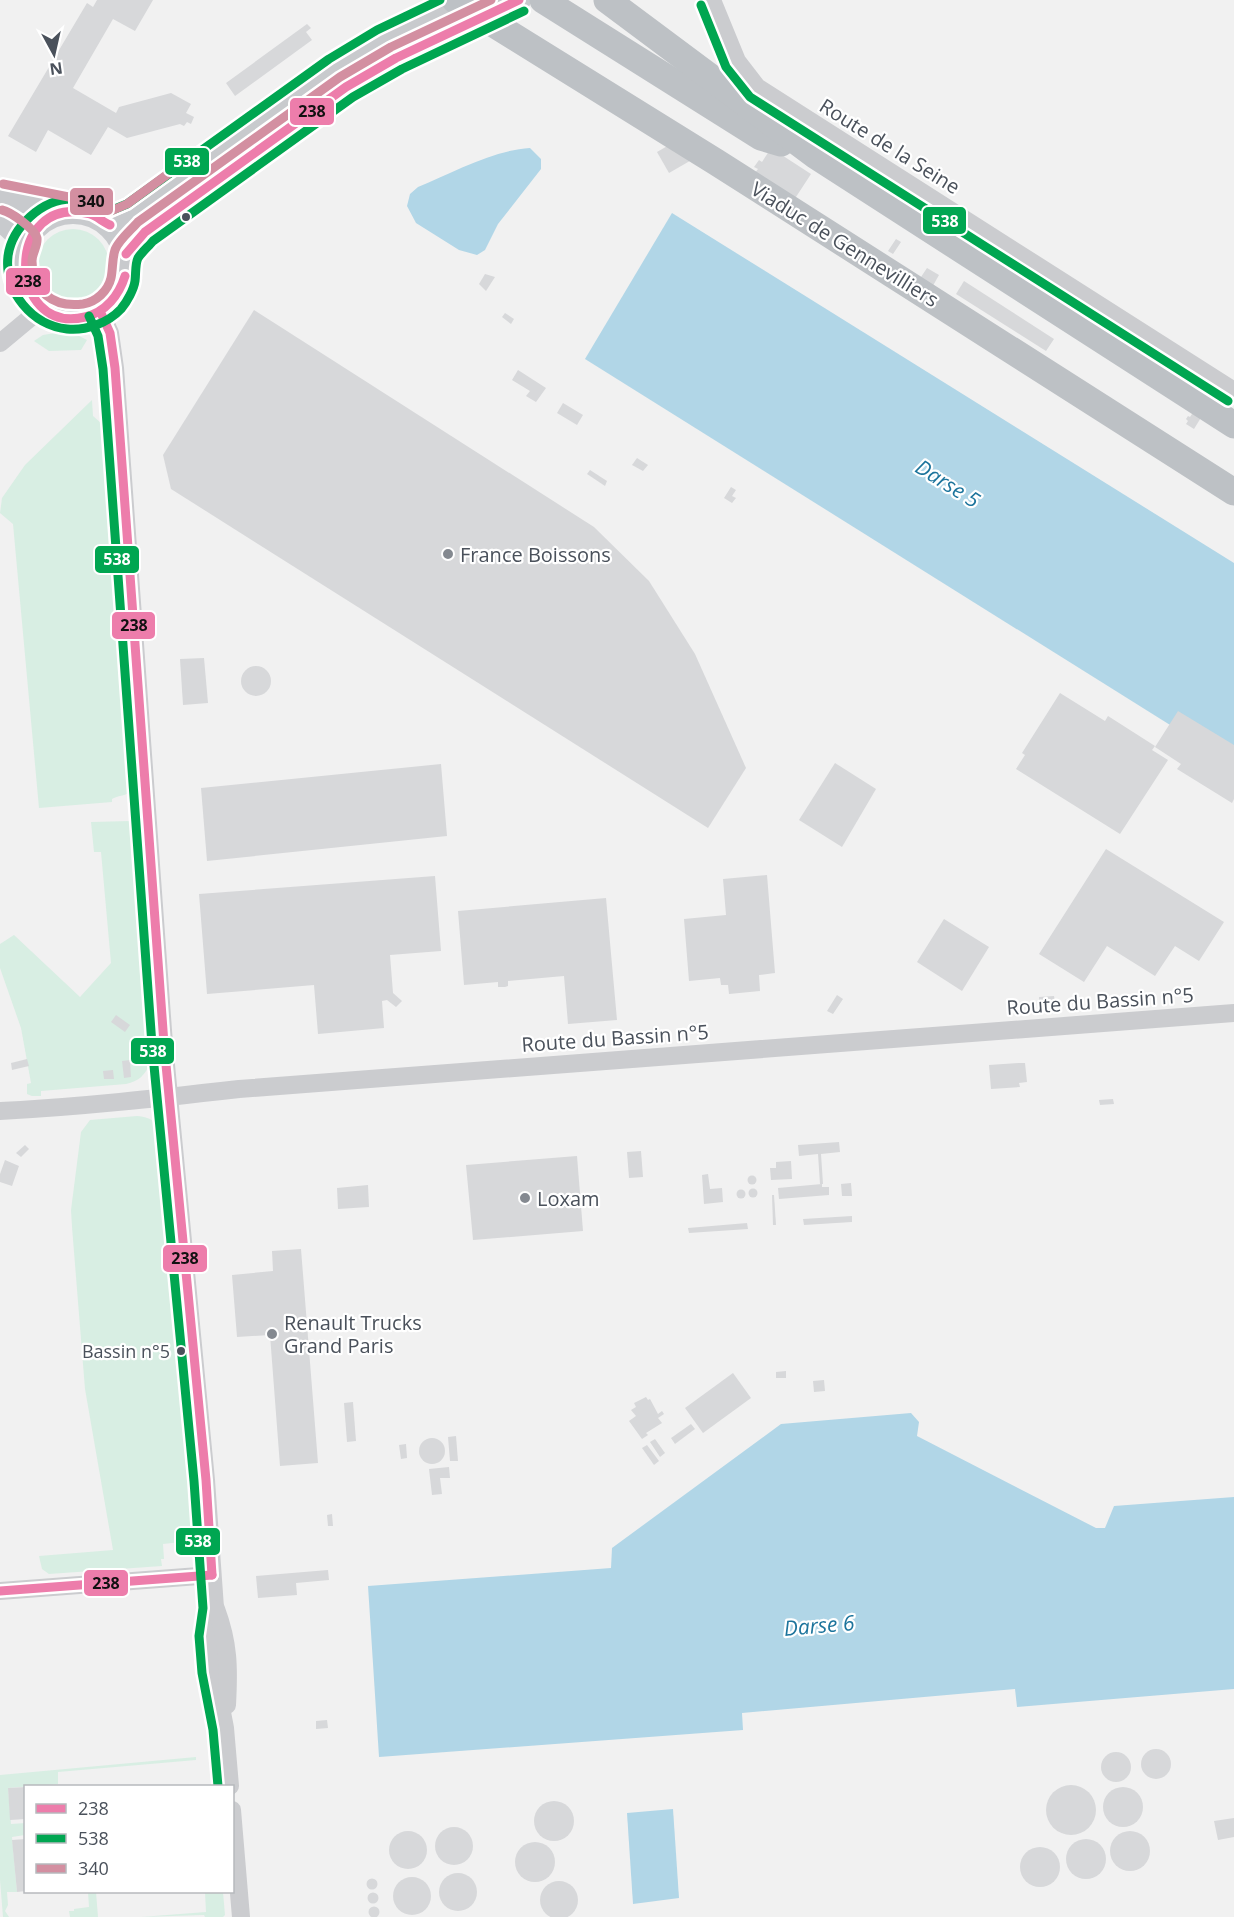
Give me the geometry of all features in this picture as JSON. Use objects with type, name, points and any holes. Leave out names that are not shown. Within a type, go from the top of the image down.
[{"type":"highway","name":"Viaduc de Gennevilliers","points":[[454,0],[716,162],[1234,492]]},
{"type":"highway","points":[[543,0],[761,136],[816,156]]},
{"type":"highway","points":[[607,0],[816,156],[1234,425]]},
{"type":"main road","points":[[110,225],[133,214],[335,69],[382,41],[468,0]]},
{"type":"main road","points":[[126,254],[145,232],[346,87],[396,58],[519,0]]},
{"type":"main road","points":[[0,196],[69,212],[91,214],[110,225],[120,238],[126,254],[127,270],[122,287],[113,300],[100,311],[86,317],[71,318],[56,315],[42,308],[29,295],[21,278],[20,259],[25,241],[36,226],[51,216],[69,212]]},
{"type":"main road","points":[[0,222],[5,223],[25,241]]},
{"type":"street","name":"Route de la Seine","points":[[712,0],[737,61],[757,87],[1234,392]]},
{"type":"street","points":[[0,343],[42,308]]},
{"type":"street","points":[[100,311],[110,333],[115,368],[164,1044],[206,1480],[215,1608],[211,1635],[214,1671],[225,1728],[230,1785]]},
{"type":"street","name":"Route du Bassin n°5","points":[[0,1111],[73,1107],[239,1089],[1234,1013]]},
{"type":"street","points":[[0,1592],[212,1575]]},
{"type":"street","points":[[234,1834],[241,1917]]},
{"type":"green space","points":[[73,229],[93,235],[103,245],[109,265],[103,285],[93,295],[73,301],[53,295],[43,285],[37,265],[43,245],[53,235]]},
{"type":"green space","points":[[55,333],[79,336],[87,340],[81,350],[49,351],[34,341],[43,335]]},
{"type":"green space","points":[[92,400],[93,416],[102,424],[132,791],[112,799],[112,802],[39,808],[13,524],[0,513],[2,498],[25,465]]},
{"type":"green space","points":[[130,821],[136,828],[150,1064],[141,1077],[126,1084],[41,1091],[41,1096],[32,1096],[27,1094],[27,1084],[31,1083],[21,1028],[0,968],[0,944],[14,935],[80,997],[111,963],[101,852],[94,852],[91,822]]},
{"type":"green space","points":[[137,1116],[152,1120],[161,1134],[193,1533],[189,1534],[190,1541],[163,1544],[162,1566],[49,1574],[42,1569],[39,1556],[113,1550],[85,1389],[71,1210],[81,1132],[90,1120]]},
{"type":"green space","points":[[196,1757],[196,1760],[58,1772],[58,1784],[8,1788],[11,1824],[24,1823],[24,1835],[12,1837],[17,1892],[7,1892],[8,1905],[5,1911],[9,1917],[3,1917],[0,1880],[0,1775]]},
{"type":"green space","points":[[88,1893],[96,1893],[98,1917],[70,1917],[69,1911],[89,1907]]},
{"type":"green space","points":[[205,1893],[223,1893],[225,1915],[223,1917],[205,1917],[204,1915],[141,1917],[206,1912]]},
{"type":"water","points":[[530,148],[541,159],[541,169],[498,224],[485,250],[477,255],[459,250],[416,223],[407,206],[410,194],[418,187],[487,158]]},
{"type":"water","name":"Darse 5","points":[[672,213],[1234,563],[1234,765],[585,359]]},
{"type":"water","name":"Darse 6","points":[[911,1413],[919,1422],[917,1436],[1096,1528],[1105,1528],[1114,1506],[1234,1497],[1234,1689],[1017,1707],[1015,1689],[742,1713],[743,1730],[379,1757],[368,1586],[611,1568],[612,1548],[781,1424]]},
{"type":"water","points":[[673,1809],[679,1898],[633,1904],[627,1813]]},
{"type":"building","points":[[97,0],[153,0],[135,31],[113,19],[73,88],[116,113],[119,107],[171,93],[191,104],[186,113],[194,117],[191,124],[187,122],[184,126],[180,124],[127,138],[108,127],[91,155],[48,130],[36,152],[8,136],[87,3],[93,7]]},
{"type":"building","points":[[307,24],[311,28],[306,32],[312,40],[235,96],[226,83]]},
{"type":"building","points":[[683,137],[695,158],[669,173],[657,152]]},
{"type":"building","points":[[771,148],[811,174],[794,200],[754,174],[758,169],[754,167],[759,160],[762,162]]},
{"type":"building","points":[[896,239],[901,242],[893,254],[888,251]]},
{"type":"building","points":[[927,268],[939,275],[930,291],[917,283]]},
{"type":"building","points":[[485,274],[495,277],[486,291],[479,284]]},
{"type":"building","points":[[964,281],[1054,339],[1046,351],[956,294]]},
{"type":"building","name":"France Boissons","points":[[254,310],[594,527],[649,581],[695,654],[746,768],[708,828],[171,489],[163,455]]},
{"type":"building","points":[[505,313],[514,319],[511,324],[502,317]]},
{"type":"building","points":[[518,370],[546,388],[536,402],[526,396],[530,391],[512,380]]},
{"type":"building","points":[[563,403],[583,415],[577,425],[557,413]]},
{"type":"building","points":[[1194,411],[1202,416],[1194,429],[1186,424],[1188,421],[1186,419]]},
{"type":"building","points":[[637,458],[648,465],[643,471],[632,465]]},
{"type":"building","points":[[590,470],[607,481],[605,486],[587,474]]},
{"type":"building","points":[[731,487],[736,490],[732,496],[736,498],[732,503],[724,498]]},
{"type":"building","points":[[204,658],[208,703],[183,705],[180,659]]},
{"type":"building","points":[[256,666],[262,667],[270,675],[270,687],[262,695],[256,696],[250,695],[242,687],[241,681],[242,675],[250,667]]},
{"type":"building","points":[[1060,693],[1105,721],[1108,716],[1155,746],[1152,750],[1168,760],[1120,834],[1016,769],[1025,755],[1022,753]]},
{"type":"building","points":[[1178,711],[1234,745],[1234,799],[1232,803],[1177,769],[1181,764],[1155,747]]},
{"type":"building","points":[[835,763],[876,789],[842,847],[799,820]]},
{"type":"building","points":[[441,764],[447,836],[207,861],[201,788]]},
{"type":"building","points":[[1106,849],[1224,922],[1199,961],[1175,946],[1155,976],[1107,946],[1084,982],[1039,954]]},
{"type":"building","points":[[767,875],[775,973],[759,975],[760,991],[729,994],[728,985],[721,985],[720,978],[689,981],[684,919],[726,915],[723,879]]},
{"type":"building","points":[[435,876],[441,951],[390,955],[393,993],[402,1001],[396,1007],[387,1000],[382,1001],[384,1028],[318,1034],[314,985],[207,994],[199,894]]},
{"type":"building","points":[[606,898],[617,1020],[568,1024],[564,976],[508,981],[508,986],[505,987],[498,987],[498,982],[464,985],[458,911]]},
{"type":"building","points":[[944,919],[989,947],[962,991],[917,962]]},
{"type":"building","points":[[837,995],[843,999],[833,1014],[827,1011]]},
{"type":"building","points":[[1054,996],[1055,1002],[1039,1003],[1039,997]]},
{"type":"building","points":[[116,1015],[130,1025],[125,1032],[111,1022]]},
{"type":"building","points":[[27,1059],[29,1066],[12,1070],[11,1063]]},
{"type":"building","points":[[130,1060],[131,1077],[124,1078],[122,1061]]},
{"type":"building","points":[[1025,1063],[1027,1082],[1019,1083],[1020,1087],[991,1089],[989,1065]]},
{"type":"building","points":[[113,1070],[114,1079],[104,1079],[103,1071]]},
{"type":"building","points":[[1113,1099],[1114,1104],[1100,1105],[1099,1100]]},
{"type":"building","points":[[839,1142],[840,1152],[821,1154],[823,1184],[820,1184],[818,1154],[799,1156],[798,1145]]},
{"type":"building","points":[[25,1145],[29,1149],[21,1157],[16,1153]]},
{"type":"building","points":[[641,1151],[643,1177],[629,1178],[627,1152]]},
{"type":"building","name":"Loxam","points":[[577,1156],[583,1231],[473,1240],[466,1165]]},
{"type":"building","points":[[5,1160],[19,1166],[12,1186],[0,1182]]},
{"type":"building","points":[[791,1161],[792,1179],[771,1180],[770,1168],[776,1168],[776,1162]]},
{"type":"building","points":[[708,1174],[710,1189],[722,1188],[723,1202],[704,1204],[702,1175]]},
{"type":"building","points":[[752,1176],[756,1180],[752,1184],[748,1180]]},
{"type":"building","points":[[851,1183],[852,1196],[842,1196],[841,1184]]},
{"type":"building","points":[[822,1184],[822,1187],[829,1187],[829,1195],[779,1199],[778,1188]]},
{"type":"building","points":[[368,1185],[369,1207],[338,1209],[337,1188]]},
{"type":"building","points":[[753,1189],[757,1193],[753,1197],[749,1193]]},
{"type":"building","points":[[741,1190],[745,1194],[741,1198],[737,1194]]},
{"type":"building","points":[[772,1195],[774,1195],[776,1225],[773,1225]]},
{"type":"building","points":[[852,1216],[852,1222],[804,1225],[803,1219]]},
{"type":"building","points":[[747,1223],[748,1229],[689,1233],[688,1228]]},
{"type":"building","name":"Renault Trucks Grand Paris","points":[[301,1249],[318,1463],[280,1466],[270,1335],[237,1337],[232,1275],[273,1271],[272,1251]]},
{"type":"building","points":[[786,1371],[786,1378],[776,1378],[776,1372]]},
{"type":"building","points":[[733,1373],[751,1398],[703,1433],[685,1408]]},
{"type":"building","points":[[824,1380],[825,1391],[814,1392],[813,1381]]},
{"type":"building","points":[[646,1397],[650,1399],[658,1414],[662,1411],[664,1414],[658,1418],[662,1423],[646,1433],[648,1435],[642,1439],[629,1421],[636,1416],[631,1410],[636,1407],[634,1403]]},
{"type":"building","points":[[353,1402],[356,1441],[347,1442],[344,1403]]},
{"type":"building","points":[[691,1424],[695,1429],[675,1444],[671,1438]]},
{"type":"building","points":[[456,1436],[458,1461],[450,1461],[448,1437]]},
{"type":"building","points":[[432,1438],[441,1442],[445,1451],[441,1460],[432,1464],[423,1460],[419,1451],[423,1442]]},
{"type":"building","points":[[655,1439],[665,1453],[660,1457],[650,1442]]},
{"type":"building","points":[[406,1444],[407,1458],[401,1459],[399,1445]]},
{"type":"building","points":[[647,1445],[659,1461],[654,1465],[642,1448]]},
{"type":"building","points":[[449,1467],[450,1478],[440,1478],[442,1494],[432,1495],[429,1469]]},
{"type":"building","points":[[332,1514],[333,1526],[328,1526],[327,1515]]},
{"type":"building","points":[[328,1570],[329,1580],[296,1583],[297,1595],[258,1598],[256,1576]]},
{"type":"building","points":[[327,1720],[328,1728],[316,1729],[316,1721]]},
{"type":"building","points":[[1156,1749],[1167,1753],[1171,1764],[1167,1775],[1156,1779],[1145,1775],[1141,1764],[1145,1753]]},
{"type":"building","points":[[1116,1752],[1122,1753],[1130,1761],[1130,1773],[1122,1781],[1116,1782],[1110,1781],[1102,1773],[1101,1767],[1102,1761],[1110,1753]]},
{"type":"building","points":[[1071,1785],[1089,1792],[1096,1810],[1089,1828],[1071,1835],[1053,1828],[1046,1810],[1053,1792]]},
{"type":"building","points":[[24,1787],[24,1819],[10,1820],[8,1788]]},
{"type":"building","points":[[1123,1787],[1137,1793],[1143,1807],[1137,1821],[1123,1827],[1109,1821],[1103,1807],[1109,1793]]},
{"type":"building","points":[[554,1801],[568,1807],[574,1821],[568,1835],[554,1841],[540,1835],[534,1821],[540,1807]]},
{"type":"building","points":[[1234,1818],[1234,1837],[1218,1840],[1214,1821]]},
{"type":"building","points":[[454,1827],[468,1832],[473,1846],[468,1860],[454,1865],[440,1860],[435,1846],[440,1832]]},
{"type":"building","points":[[408,1831],[422,1836],[427,1850],[422,1864],[408,1869],[394,1864],[389,1850],[394,1836]]},
{"type":"building","points":[[1130,1831],[1144,1837],[1150,1851],[1144,1865],[1130,1871],[1116,1865],[1110,1851],[1116,1837]]},
{"type":"building","points":[[24,1839],[24,1891],[17,1892],[12,1840]]},
{"type":"building","points":[[1086,1839],[1100,1845],[1106,1859],[1100,1873],[1086,1879],[1072,1873],[1066,1859],[1072,1845]]},
{"type":"building","points":[[535,1842],[549,1848],[555,1862],[549,1876],[535,1882],[521,1876],[515,1862],[521,1848]]},
{"type":"building","points":[[1040,1847],[1054,1853],[1060,1867],[1054,1881],[1040,1887],[1026,1881],[1020,1867],[1026,1853]]},
{"type":"building","points":[[458,1873],[472,1878],[477,1892],[472,1906],[458,1911],[444,1906],[439,1892],[444,1878]]},
{"type":"building","points":[[412,1877],[426,1882],[431,1896],[426,1910],[412,1915],[398,1910],[393,1896],[398,1882]]},
{"type":"building","points":[[372,1879],[376,1880],[376,1888],[372,1889],[368,1888],[367,1884],[368,1880]]},
{"type":"building","points":[[552,1882],[566,1882],[573,1886],[577,1893],[577,1907],[573,1914],[566,1918],[552,1918],[545,1914],[541,1907],[541,1893],[545,1886]]},
{"type":"building","points":[[373,1892],[379,1898],[373,1904],[367,1898]]},
{"type":"building","points":[[374,1907],[378,1908],[378,1916],[374,1917],[370,1916],[369,1912],[370,1908]]},
{"type":"transit line","name":"538","points":[[440,0],[377,30],[329,59],[127,204],[110,211],[92,203],[72,199],[61,200],[40,209],[22,225],[15,235],[8,256],[11,282],[23,304],[42,321],[67,329],[89,327],[110,318],[121,309],[132,292],[138,258],[153,241],[353,97],[402,69],[524,11]]},
{"type":"transit line","name":"340","points":[[2,210],[22,221],[37,238],[32,261],[33,272],[40,289],[46,295],[62,303],[72,305],[92,301],[104,291],[109,283],[114,253],[122,239],[138,222],[340,77],[391,47],[491,0]]},
{"type":"transit line","name":"238","points":[[126,254],[145,232],[346,87],[396,58],[519,0]]},
{"type":"transit line","name":"538","points":[[701,5],[726,67],[750,97],[1228,401]]},
{"type":"transit line","name":"340","points":[[3,184],[94,202],[111,211],[127,204],[168,174]]},
{"type":"transit line","name":"238","points":[[110,225],[90,214],[62,213],[42,223],[30,242],[26,264],[29,287],[40,306],[59,317],[85,317],[93,315],[111,302],[125,276]]},
{"type":"transit line","name":"238","points":[[100,311],[110,333],[115,368],[164,1044],[206,1480],[212,1575]]},
{"type":"transit line","name":"538","points":[[89,316],[98,336],[103,369],[152,1045],[194,1481],[203,1608],[199,1636],[202,1673],[213,1730],[218,1785]]},
{"type":"transit line","name":"238","points":[[0,1591],[212,1575]]},
{"type":"place","name":"France Boissons","points":[[448,554]]},
{"type":"place","name":"Loxam","points":[[525,1198]]},
{"type":"place","name":"Renault Trucks Grand Paris","points":[[272,1334]]},
{"type":"place","name":"Bassin n°5","points":[[181,1351]]}]
